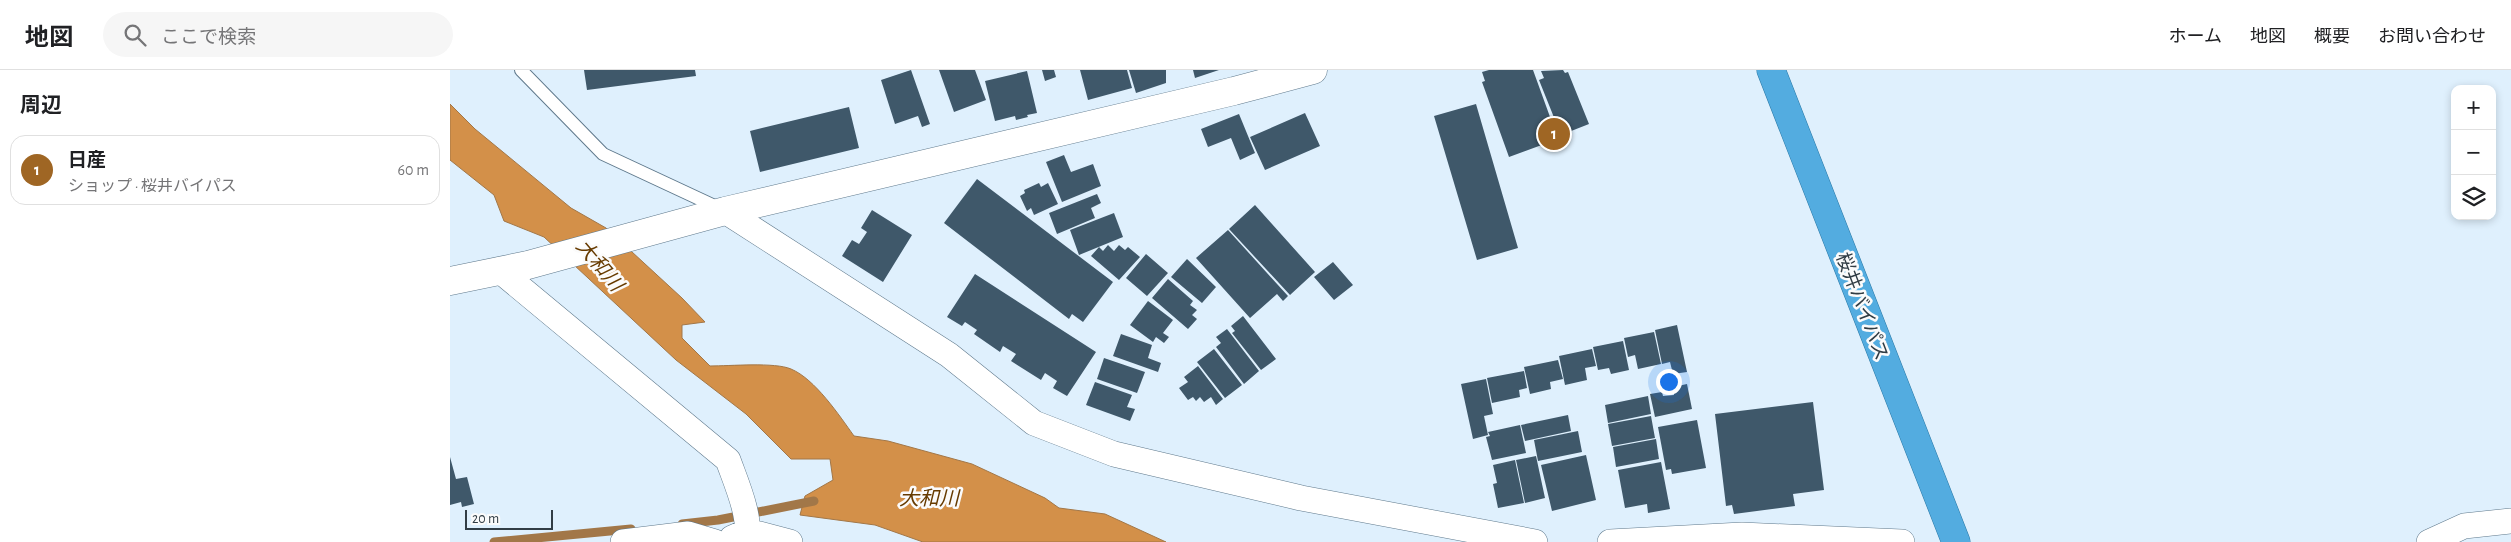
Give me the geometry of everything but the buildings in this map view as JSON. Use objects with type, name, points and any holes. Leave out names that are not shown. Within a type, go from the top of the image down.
[{"type":"highway","name":"桜井バイパス","points":[[1771,70],[1956,542]]},
{"type":"street","points":[[450,281],[528,265],[725,211],[1234,91],[1313,70]]},
{"type":"street","points":[[725,211],[949,356],[1034,423],[1114,454],[1301,498],[1535,542]]},
{"type":"street","points":[[499,270],[728,460],[739,490],[748,537]]},
{"type":"street","points":[[2429,542],[2464,526],[2511,521]]},
{"type":"street","points":[[624,542],[688,534],[715,542]]},
{"type":"street","points":[[1610,542],[1742,536],[1902,542]]},
{"type":"street","points":[[722,542],[748,537],[790,542]]},
{"type":"lane","points":[[521,70],[603,154],[725,211]]},
{"type":"water","name":"大和川","points":[[450,104],[475,129],[571,208],[606,228],[682,298],[705,322],[682,325],[682,338],[710,366],[764,365],[791,369],[818,389],[854,436],[888,441],[972,464],[1045,498],[1059,508],[1105,514],[1166,542],[923,542],[875,525],[800,515],[805,496],[833,480],[830,459],[791,459],[746,414],[676,360],[544,237],[504,221],[494,195],[450,160]]},
{"type":"waterway","points":[[682,524],[718,520],[814,501]]},
{"type":"waterway","points":[[494,542],[631,529]]},
{"type":"place","name":"日産","points":[[1554,134]]}]
